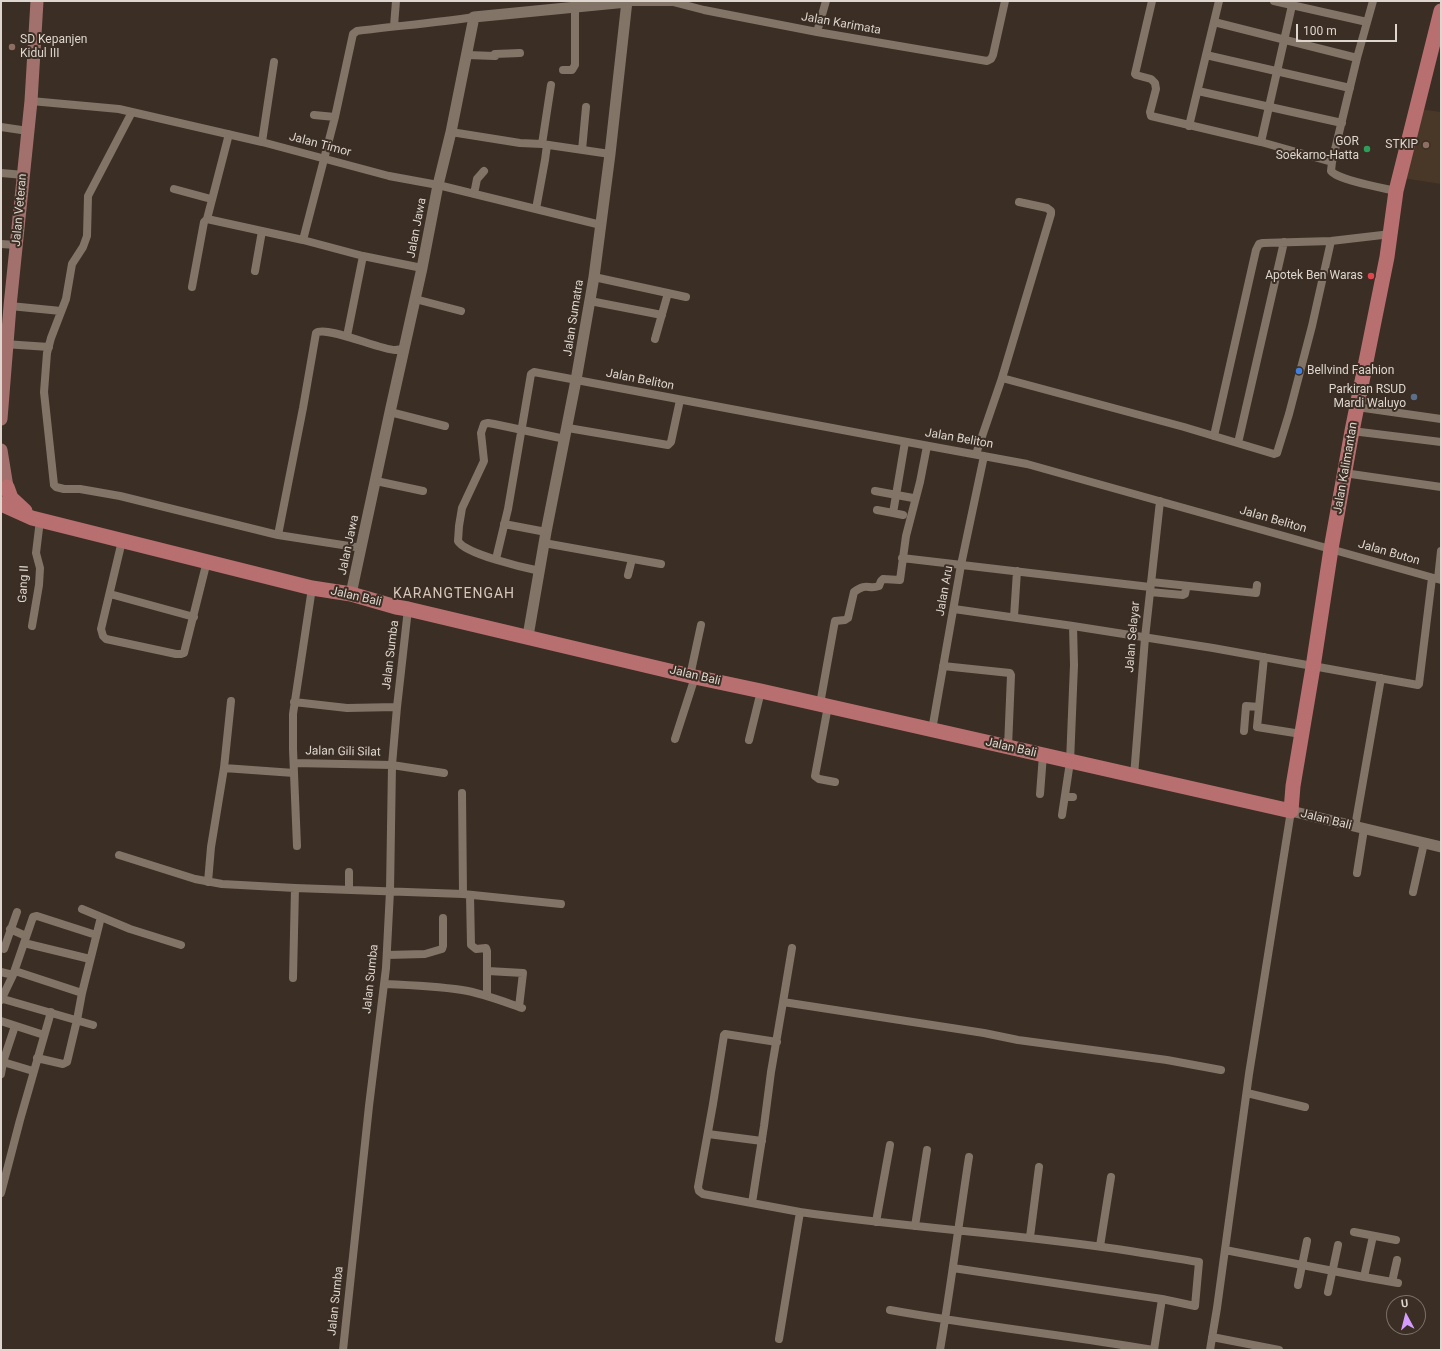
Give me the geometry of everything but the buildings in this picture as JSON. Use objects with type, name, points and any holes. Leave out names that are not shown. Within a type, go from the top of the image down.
[{"type":"highway","name":"Jalan Kalimantan","points":[[1291,811],[1292,786],[1313,666],[1331,549],[1352,431],[1391,234],[1396,191],[1441,11]]},
{"type":"highway","points":[[3,488],[14,502],[36,519]]},
{"type":"highway","name":"Jalan Bali","points":[[1,504],[36,519],[312,588],[352,594],[401,608],[528,636],[692,676],[1291,811]]},
{"type":"main road","name":"Jalan Veteran","points":[[1,419],[4,344],[10,306],[24,175],[31,101],[37,1]]},
{"type":"main road","points":[[474,17],[627,1]]},
{"type":"main road","name":"Jalan Sumatra","points":[[528,636],[545,537],[568,428],[594,277],[610,154],[627,1]]},
{"type":"main road","name":"Jalan Jawa","points":[[352,594],[422,268],[438,185],[451,132],[474,17]]},
{"type":"main road","points":[[1,450],[3,488]]},
{"type":"main road","name":"Jalan Bali","points":[[1291,811],[1441,847]]},
{"type":"street","points":[[394,26],[396,1]]},
{"type":"street","name":"Jalan Karimata","points":[[627,1],[673,2],[704,10],[818,32],[987,61],[991,59],[993,55],[1005,1]]},
{"type":"street","points":[[818,32],[826,1]]},
{"type":"street","points":[[1152,1],[1135,74],[1151,79],[1155,83],[1156,89],[1150,112],[1151,116],[1261,142],[1332,162]]},
{"type":"street","points":[[1189,126],[1219,1]]},
{"type":"street","points":[[1274,1],[1293,3],[1367,22]]},
{"type":"street","points":[[1373,1],[1357,58],[1331,171],[1337,176],[1396,191]]},
{"type":"street","points":[[1261,142],[1293,3]]},
{"type":"street","points":[[563,70],[572,70],[574,68],[575,7]]},
{"type":"street","points":[[303,240],[325,159],[353,34],[357,30],[441,22],[474,17]]},
{"type":"street","points":[[1214,22],[1357,58]]},
{"type":"street","points":[[466,55],[495,56],[495,54],[520,53]]},
{"type":"street","points":[[1206,55],[1350,88]]},
{"type":"street","points":[[262,142],[274,62]]},
{"type":"street","points":[[536,209],[546,160],[545,144],[551,85]]},
{"type":"street","points":[[1198,91],[1342,123]]},
{"type":"street","name":"Jalan Timor","points":[[31,101],[119,109],[262,142],[389,176],[438,185],[601,225]]},
{"type":"street","points":[[582,150],[586,107]]},
{"type":"street","points":[[130,112],[88,196],[87,236],[83,247],[72,264],[66,299],[58,311],[46,347],[44,392],[52,482],[56,487],[64,489],[80,489],[112,495],[278,535],[362,548]]},
{"type":"street","points":[[314,115],[335,117]]},
{"type":"street","points":[[1,126],[28,131]]},
{"type":"street","points":[[451,132],[520,143],[545,144],[610,154]]},
{"type":"street","points":[[192,286],[204,222],[207,219],[229,134]]},
{"type":"street","points":[[474,194],[477,179],[484,171]]},
{"type":"street","points":[[1,173],[24,175]]},
{"type":"street","points":[[174,189],[211,199]]},
{"type":"street","name":"Jalan Aru","points":[[932,730],[980,455],[1051,214],[1047,208],[1019,202]]},
{"type":"street","points":[[207,219],[303,240],[362,256],[422,268]]},
{"type":"street","points":[[255,271],[262,231]]},
{"type":"street","points":[[1214,436],[1256,250],[1259,244],[1331,241],[1391,234]]},
{"type":"street","points":[[1002,378],[1274,454],[1278,451],[1312,326],[1331,241]]},
{"type":"street","points":[[1238,443],[1284,242]]},
{"type":"street","points":[[1,244],[17,245]]},
{"type":"street","points":[[347,336],[362,256]]},
{"type":"street","points":[[594,277],[686,297]]},
{"type":"street","points":[[655,339],[668,293]]},
{"type":"street","points":[[415,299],[461,311]]},
{"type":"street","points":[[590,301],[662,315]]},
{"type":"street","points":[[10,306],[58,311]]},
{"type":"street","points":[[278,535],[316,333],[322,331],[347,336],[394,350],[404,349]]},
{"type":"street","points":[[4,344],[46,347]]},
{"type":"street","name":"Jalan Beliton","points":[[521,429],[532,372],[1027,464],[1331,549]]},
{"type":"street","points":[[568,428],[668,445],[671,442],[680,400]]},
{"type":"street","points":[[1357,407],[1441,419]]},
{"type":"street","points":[[390,412],[445,426]]},
{"type":"street","points":[[540,571],[496,560],[460,544],[458,542],[462,508],[484,460],[481,433],[484,424],[488,423],[521,429],[565,440]]},
{"type":"street","points":[[496,560],[521,429]]},
{"type":"street","points":[[1352,431],[1441,442]]},
{"type":"street","points":[[893,513],[905,442]]},
{"type":"street","points":[[835,782],[819,779],[815,776],[835,621],[845,620],[848,618],[854,592],[858,589],[863,586],[879,586],[883,579],[900,580],[906,536],[920,482],[927,446]]},
{"type":"street","points":[[1344,473],[1441,488]]},
{"type":"street","points":[[376,481],[423,491]]},
{"type":"street","points":[[875,491],[913,498]]},
{"type":"street","name":"Jalan Selayar","points":[[1134,776],[1145,638],[1160,501]]},
{"type":"street","points":[[877,510],[903,515]]},
{"type":"street","name":"Gang II","points":[[32,626],[39,585],[40,568],[36,553],[36,519]]},
{"type":"street","points":[[504,524],[545,537],[632,559],[661,564]]},
{"type":"street","points":[[122,541],[101,629],[103,636],[106,639],[181,654],[184,652],[207,561]]},
{"type":"street","name":"Jalan Buton","points":[[1331,549],[1437,579]]},
{"type":"street","points":[[954,609],[1213,648],[1419,684],[1441,550]]},
{"type":"street","points":[[902,558],[1150,587],[1256,593],[1257,585]]},
{"type":"street","points":[[628,575],[632,559]]},
{"type":"street","points":[[1014,617],[1017,571]]},
{"type":"street","points":[[1150,587],[1183,596],[1186,589]]},
{"type":"street","points":[[297,846],[292,728],[294,702],[312,588]]},
{"type":"street","points":[[110,594],[194,617]]},
{"type":"street","name":"Jalan Sumba","points":[[343,1350],[387,955],[390,891],[392,766],[397,707],[401,608]]},
{"type":"street","points":[[675,739],[692,676],[701,626]]},
{"type":"street","points":[[1062,815],[1069,797],[1074,665],[1073,626]]},
{"type":"street","points":[[1264,657],[1256,727],[1301,734]]},
{"type":"street","points":[[943,666],[1010,673],[1012,675],[1008,747]]},
{"type":"street","points":[[1357,873],[1360,828],[1381,678]]},
{"type":"street","points":[[749,740],[762,691]]},
{"type":"street","points":[[208,882],[211,847],[224,768],[231,701]]},
{"type":"street","points":[[294,702],[346,708],[397,707]]},
{"type":"street","points":[[1244,731],[1246,706],[1259,707]]},
{"type":"street","points":[[1040,794],[1043,755]]},
{"type":"street","name":"Jalan Gili Silat","points":[[294,763],[382,765],[444,773]]},
{"type":"street","points":[[224,768],[294,773]]},
{"type":"street","points":[[462,793],[471,945],[476,949],[486,948],[487,951],[487,996]]},
{"type":"street","points":[[1210,1350],[1247,1093],[1291,811]]},
{"type":"street","points":[[1413,892],[1424,843]]},
{"type":"street","points":[[119,854],[208,882],[222,884],[467,895],[561,904]]},
{"type":"street","points":[[349,872],[349,890]]},
{"type":"street","points":[[293,978],[295,888]]},
{"type":"street","points":[[82,909],[130,929],[181,945]]},
{"type":"street","points":[[4,949],[17,912]]},
{"type":"street","points":[[93,1025],[2,999],[14,972],[32,918],[35,916],[96,934]]},
{"type":"street","points":[[38,1058],[63,1064],[66,1063],[101,917]]},
{"type":"street","points":[[387,955],[425,954],[442,949],[443,918]]},
{"type":"street","points":[[10,929],[26,939],[90,959]]},
{"type":"street","points":[[752,1203],[792,948]]},
{"type":"street","points":[[384,984],[462,990],[487,996],[520,1008],[523,973],[488,970]]},
{"type":"street","points":[[1,972],[14,972],[82,993]]},
{"type":"street","points":[[783,1002],[984,1033],[1018,1040],[1167,1060],[1221,1070]]},
{"type":"street","points":[[1,1193],[2,1184],[50,1012]]},
{"type":"street","points":[[1,1021],[44,1035]]},
{"type":"street","points":[[15,1026],[2,1068],[33,1071]]},
{"type":"street","points":[[777,1042],[724,1035],[698,1187],[699,1191],[704,1194],[800,1212],[876,1222],[1030,1237],[1100,1246],[1199,1262],[1195,1306],[1162,1299],[954,1268]]},
{"type":"street","points":[[1247,1093],[1306,1107]]},
{"type":"street","points":[[708,1134],[762,1141]]},
{"type":"street","points":[[876,1222],[890,1145]]},
{"type":"street","points":[[915,1226],[927,1150]]},
{"type":"street","points":[[940,1350],[954,1268],[969,1156]]},
{"type":"street","points":[[1030,1237],[1040,1167]]},
{"type":"street","points":[[1100,1246],[1111,1177]]},
{"type":"street","points":[[779,1339],[800,1212]]},
{"type":"street","points":[[1354,1232],[1396,1240]]},
{"type":"street","points":[[1364,1277],[1374,1236]]},
{"type":"street","points":[[1298,1285],[1306,1241]]},
{"type":"street","points":[[1328,1292],[1338,1245]]},
{"type":"street","points":[[1225,1250],[1395,1283],[1397,1260]]},
{"type":"street","points":[[890,1310],[945,1320],[1042,1332],[1154,1350],[1162,1299]]},
{"type":"street","points":[[1212,1337],[1279,1350]]},
{"type":"shaded area","name":"STKIP","points":[[1419,109],[1441,112],[1441,184],[1402,178]]},
{"type":"place","name":"SD Kepanjen Kidul III","points":[[12,47]]},
{"type":"place","name":"STKIP","points":[[1426,145]]},
{"type":"place","name":"GOR Soekarno-Hatta","points":[[1367,149]]},
{"type":"place","name":"Apotek Ben Waras","points":[[1371,276]]},
{"type":"place","name":"Bellvind Faahion","points":[[1299,371]]},
{"type":"place","name":"Parkiran RSUD Mardi Waluyo","points":[[1414,397]]},
{"type":"district","name":"KARANGTENGAH","points":[[454,594]]}]
